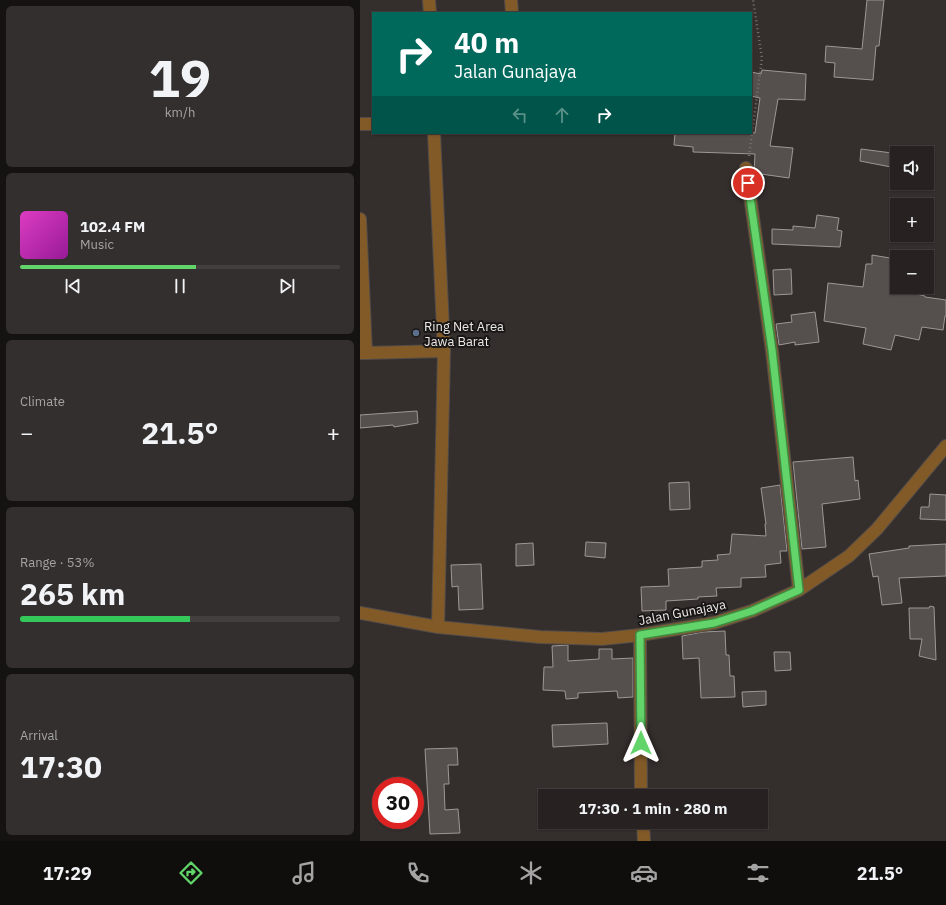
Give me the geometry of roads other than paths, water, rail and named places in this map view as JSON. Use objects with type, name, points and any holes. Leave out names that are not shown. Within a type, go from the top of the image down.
[{"type":"street","points":[[429,0],[430,12]]},
{"type":"street","points":[[511,0],[512,12]]},
{"type":"street","points":[[360,124],[372,124]]},
{"type":"street","points":[[434,134],[444,351],[438,627]]},
{"type":"street","points":[[746,168],[772,350],[799,590]]},
{"type":"street","points":[[360,219],[363,353],[444,351]]},
{"type":"street","name":"Jalan Gunajaya","points":[[360,613],[438,627],[540,637],[602,639],[640,635],[714,623],[752,611],[799,590],[849,556],[877,529],[946,446]]},
{"type":"street","points":[[640,635],[641,789]]},
{"type":"street","points":[[643,829],[644,841]]},
{"type":"place","name":"Ring Net Area Jawa Barat","points":[[416,333]]}]
